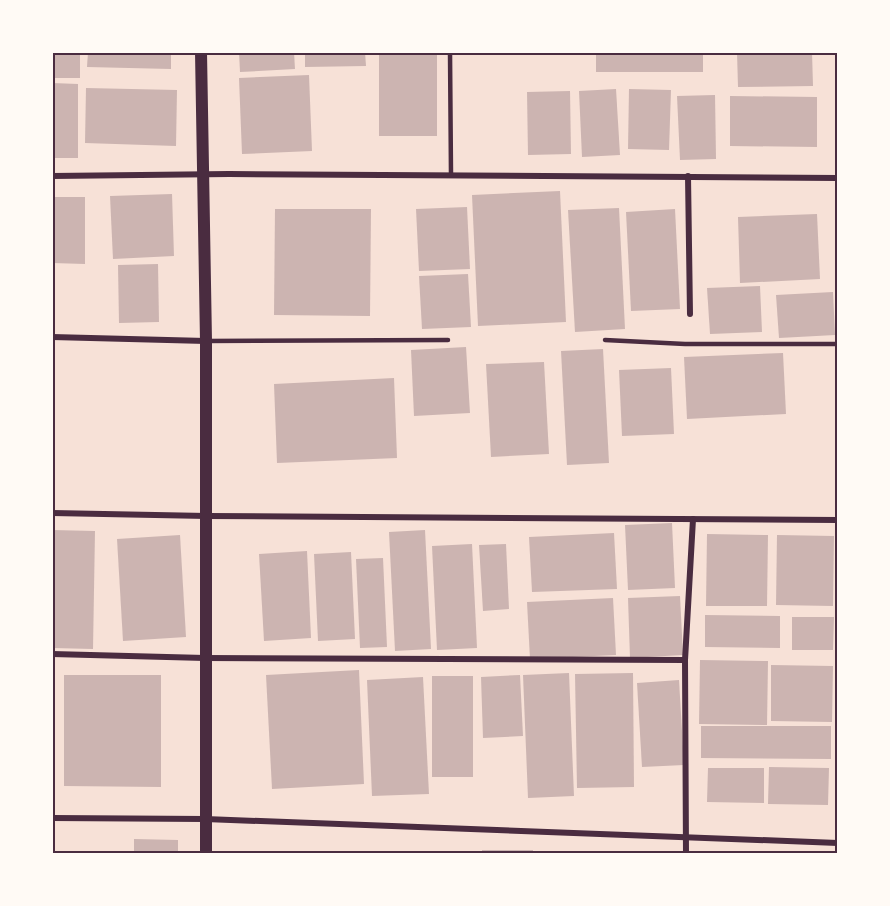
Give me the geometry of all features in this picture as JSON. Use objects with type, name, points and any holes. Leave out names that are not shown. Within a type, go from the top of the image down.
[{"type":"main road","points":[[201,52],[206,341],[206,854]]},
{"type":"street","points":[[52,176],[204,174],[837,178]]},
{"type":"street","points":[[688,176],[690,314]]},
{"type":"street","points":[[52,336],[206,341]]},
{"type":"street","points":[[52,513],[837,520]]},
{"type":"street","points":[[686,854],[685,660],[693,519]]},
{"type":"street","points":[[52,654],[205,658],[685,660]]},
{"type":"street","points":[[52,818],[205,819],[837,843]]},
{"type":"lane","points":[[450,52],[451,175]]},
{"type":"lane","points":[[206,341],[448,340]]},
{"type":"lane","points":[[605,340],[685,344],[837,344]]},
{"type":"building","points":[[52,52],[80,52],[80,78],[52,78]]},
{"type":"building","points":[[88,52],[171,52],[171,69],[87,67]]},
{"type":"building","points":[[239,52],[294,52],[295,69],[240,72]]},
{"type":"building","points":[[305,52],[365,52],[366,66],[305,67]]},
{"type":"building","points":[[379,52],[437,52],[437,136],[379,136]]},
{"type":"building","points":[[596,52],[703,52],[703,72],[596,72]]},
{"type":"building","points":[[737,52],[812,52],[813,86],[738,87]]},
{"type":"building","points":[[309,75],[312,151],[242,154],[239,78]]},
{"type":"building","points":[[52,83],[78,84],[78,158],[52,158]]},
{"type":"building","points":[[86,88],[177,90],[176,146],[85,143]]},
{"type":"building","points":[[616,89],[620,155],[582,157],[579,91]]},
{"type":"building","points":[[629,89],[671,90],[669,150],[628,149]]},
{"type":"building","points":[[570,91],[571,154],[528,155],[527,92]]},
{"type":"building","points":[[715,95],[716,159],[680,160],[677,96]]},
{"type":"building","points":[[730,96],[817,97],[817,147],[730,146]]},
{"type":"building","points":[[560,191],[566,322],[478,326],[472,195]]},
{"type":"building","points":[[172,194],[174,256],[113,259],[110,196]]},
{"type":"building","points":[[52,197],[85,197],[85,264],[52,263]]},
{"type":"building","points":[[467,207],[470,269],[419,271],[416,209]]},
{"type":"building","points":[[619,208],[625,329],[575,332],[568,210]]},
{"type":"building","points":[[275,209],[371,209],[370,316],[274,315]]},
{"type":"building","points":[[675,209],[680,309],[631,311],[626,212]]},
{"type":"building","points":[[817,214],[820,279],[740,283],[738,217]]},
{"type":"building","points":[[158,264],[159,322],[119,323],[118,265]]},
{"type":"building","points":[[468,274],[471,327],[422,329],[419,276]]},
{"type":"building","points":[[760,286],[762,332],[710,334],[707,288]]},
{"type":"building","points":[[833,292],[835,335],[779,338],[776,295]]},
{"type":"building","points":[[466,347],[470,413],[414,416],[411,350]]},
{"type":"building","points":[[603,349],[609,463],[567,465],[561,351]]},
{"type":"building","points":[[783,353],[786,414],[687,419],[684,357]]},
{"type":"building","points":[[544,362],[549,454],[491,457],[486,364]]},
{"type":"building","points":[[671,368],[674,434],[622,436],[619,370]]},
{"type":"building","points":[[394,378],[397,458],[277,463],[274,384]]},
{"type":"building","points":[[672,523],[675,588],[628,590],[625,525]]},
{"type":"building","points":[[52,530],[95,531],[93,649],[52,648]]},
{"type":"building","points":[[425,530],[431,649],[395,651],[389,532]]},
{"type":"building","points":[[614,533],[617,589],[532,592],[529,537]]},
{"type":"building","points":[[707,534],[768,535],[767,606],[706,606]]},
{"type":"building","points":[[180,535],[186,637],[123,641],[117,539]]},
{"type":"building","points":[[777,535],[834,536],[833,606],[776,605]]},
{"type":"building","points":[[472,544],[477,648],[437,650],[432,546]]},
{"type":"building","points":[[506,544],[509,609],[483,611],[479,545]]},
{"type":"building","points":[[307,551],[311,638],[264,641],[259,554]]},
{"type":"building","points":[[351,552],[355,639],[318,641],[314,554]]},
{"type":"building","points":[[383,558],[387,647],[360,648],[356,559]]},
{"type":"building","points":[[680,596],[683,655],[630,658],[628,598]]},
{"type":"building","points":[[613,598],[616,655],[530,659],[527,602]]},
{"type":"building","points":[[705,615],[780,616],[780,648],[705,647]]},
{"type":"building","points":[[792,617],[834,617],[833,650],[792,650]]},
{"type":"building","points":[[700,660],[768,661],[767,725],[699,724]]},
{"type":"building","points":[[771,665],[833,666],[832,722],[771,721]]},
{"type":"building","points":[[359,670],[364,784],[272,789],[266,675]]},
{"type":"building","points":[[569,673],[574,796],[528,798],[523,675]]},
{"type":"building","points":[[633,673],[634,787],[577,788],[575,674]]},
{"type":"building","points":[[64,675],[161,675],[161,787],[64,786]]},
{"type":"building","points":[[520,675],[523,736],[483,738],[481,677]]},
{"type":"building","points":[[432,676],[473,676],[473,777],[432,777]]},
{"type":"building","points":[[423,677],[429,794],[372,796],[367,680]]},
{"type":"building","points":[[679,680],[684,765],[642,767],[637,683]]},
{"type":"building","points":[[701,726],[831,726],[831,759],[701,758]]},
{"type":"building","points":[[769,767],[829,768],[828,805],[768,804]]},
{"type":"building","points":[[708,768],[764,768],[764,803],[707,802]]},
{"type":"building","points":[[134,839],[178,840],[178,854],[134,854]]},
{"type":"building","points":[[482,850],[533,850],[533,854],[482,854]]},
{"type":"building","points":[[536,851],[579,851],[579,854],[536,854]]}]
